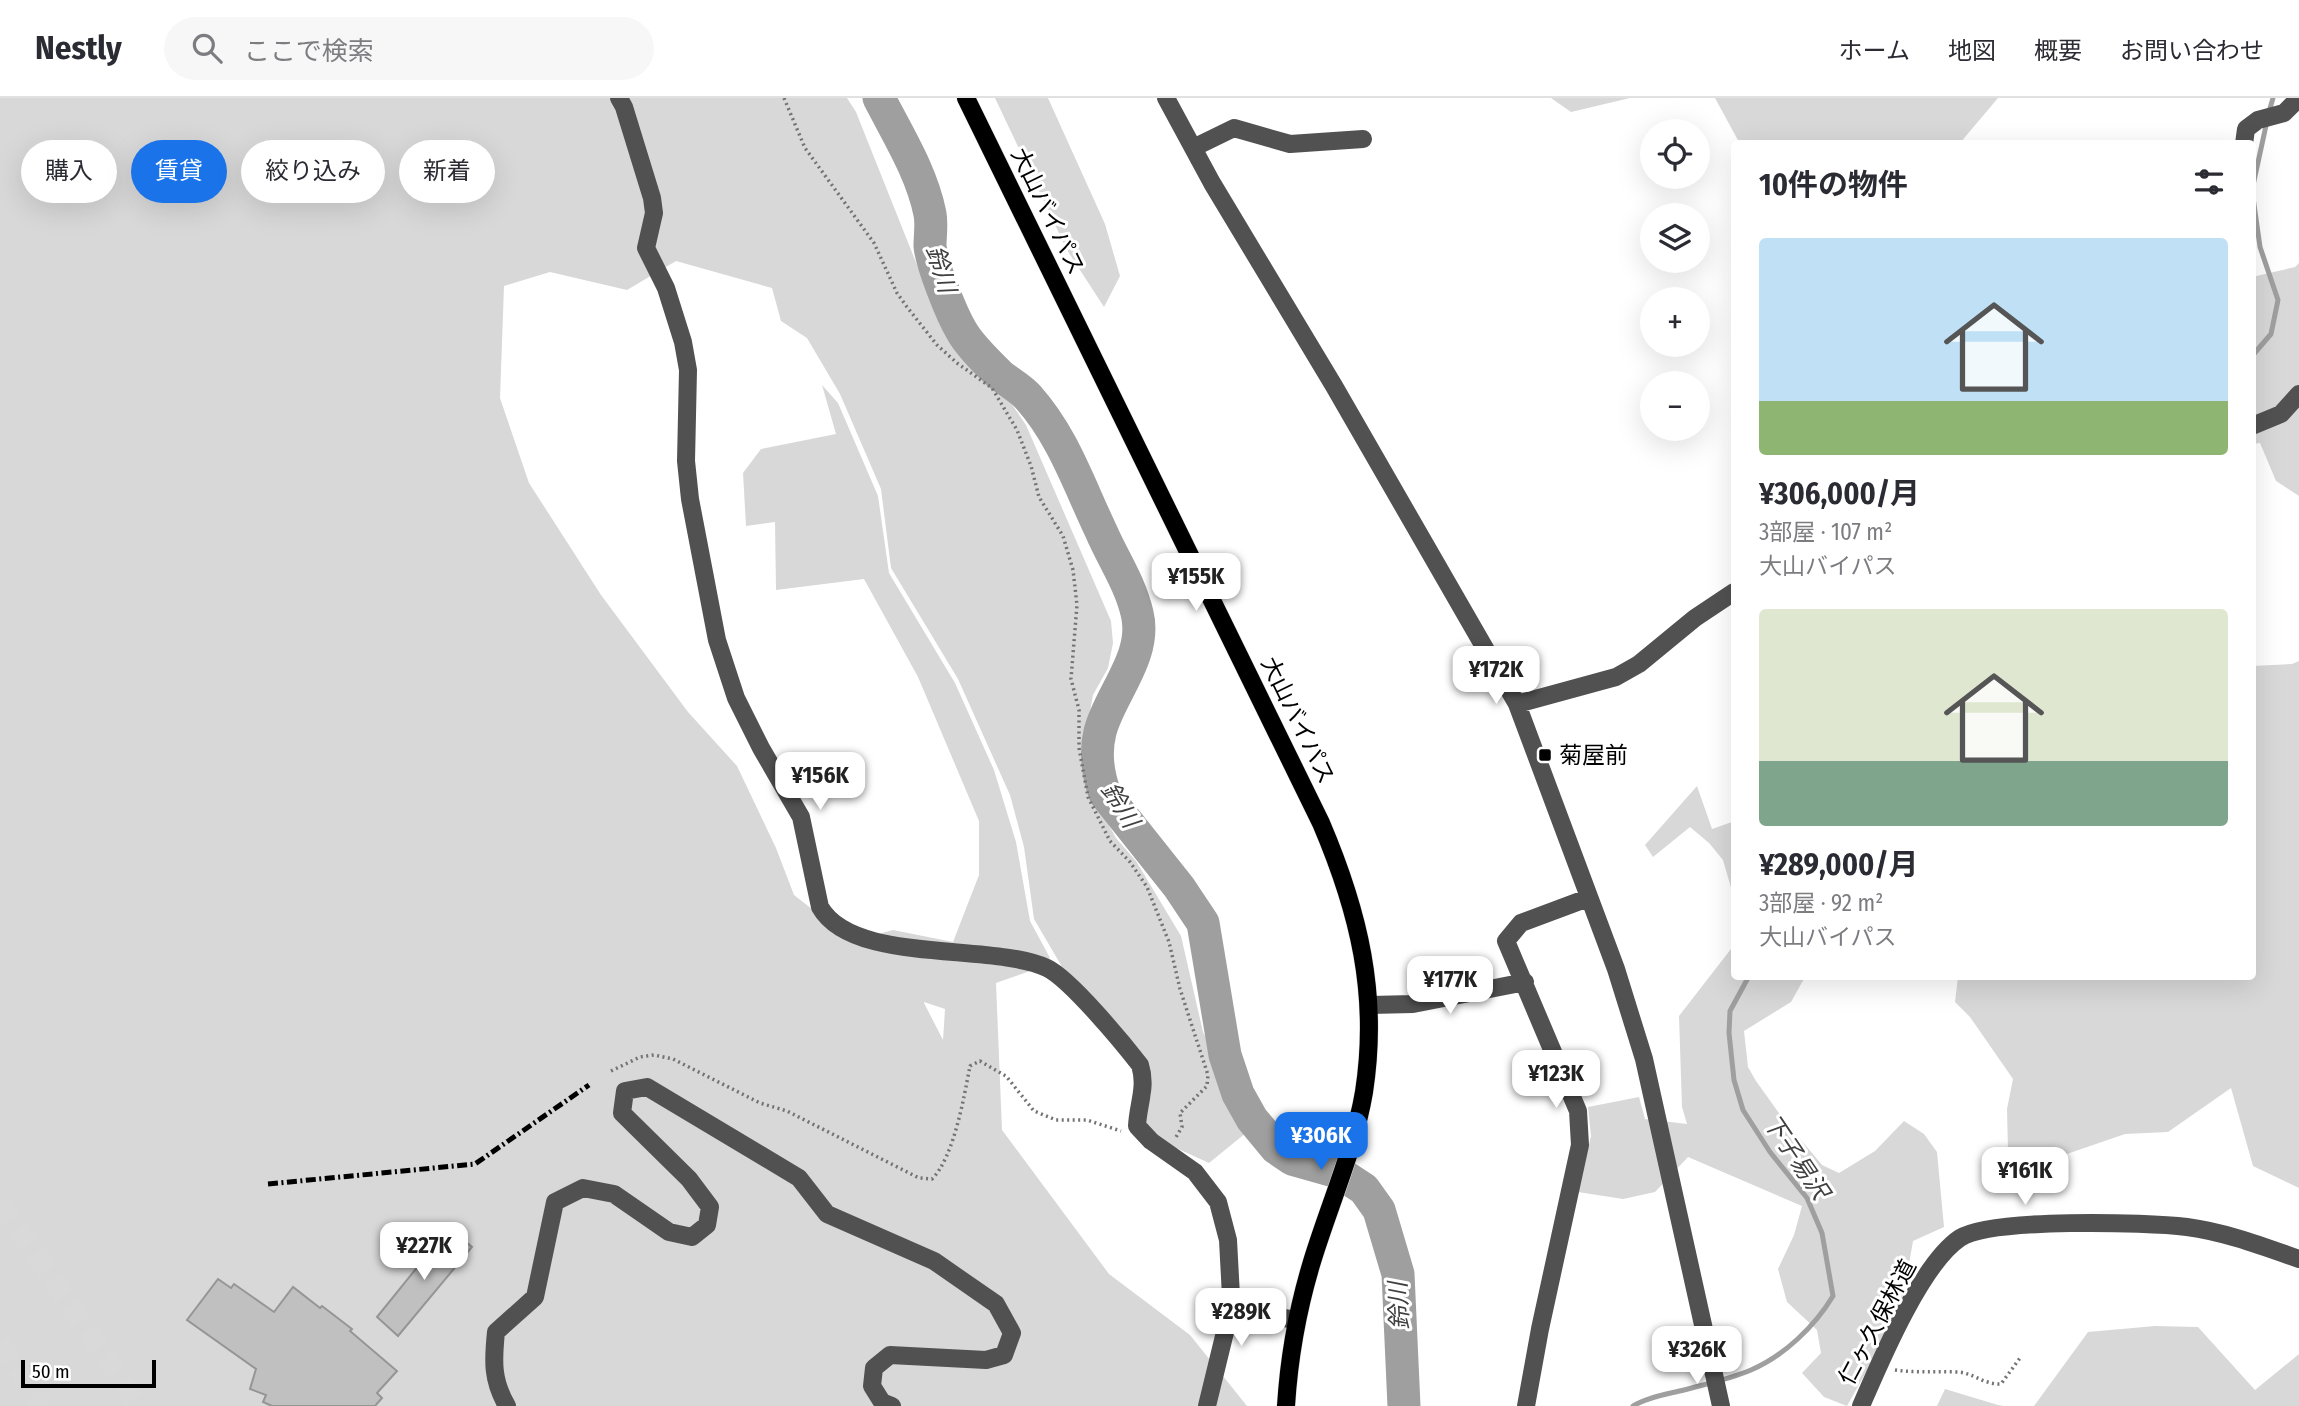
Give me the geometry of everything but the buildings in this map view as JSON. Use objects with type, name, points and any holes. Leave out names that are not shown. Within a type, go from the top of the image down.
[{"type":"main road","name":"大山バイパス","points":[[965,98],[1321,823],[1339,865],[1362,945],[1370,1004],[1364,1094],[1296,1320],[1286,1406]]},
{"type":"street","points":[[619,98],[653,206],[654,213],[646,248],[666,288],[683,342],[688,370],[686,461],[696,536],[717,640],[736,698],[801,817],[820,907],[825,916],[837,926],[869,940],[920,949],[1025,960],[1051,969],[1073,988],[1140,1065],[1144,1078],[1143,1093],[1137,1110],[1137,1126],[1161,1149],[1195,1172],[1218,1202],[1228,1240],[1232,1315],[1226,1328],[1206,1406]]},
{"type":"street","points":[[1166,98],[1517,704],[1616,969],[1644,1059],[1720,1403]]},
{"type":"street","points":[[2245,140],[2246,129],[2258,120],[2284,113],[2299,98]]},
{"type":"street","points":[[1193,148],[1234,128],[1290,144],[1363,139]]},
{"type":"street","points":[[2256,424],[2281,414],[2299,394]]},
{"type":"street","points":[[1517,704],[1616,677],[1639,664],[1695,618],[1731,594]]},
{"type":"street","points":[[1526,1406],[1580,1145],[1578,1111],[1506,941],[1521,923],[1588,898]]},
{"type":"street","points":[[1370,1004],[1413,1004],[1525,982]]},
{"type":"street","points":[[507,1406],[500,1394],[493,1366],[496,1332],[535,1297],[555,1202],[583,1188],[614,1194],[669,1232],[692,1237],[707,1225],[710,1207],[689,1179],[622,1113],[625,1091],[647,1087],[799,1178],[827,1213],[933,1261],[996,1304],[1012,1333],[1004,1355],[986,1360],[890,1355],[874,1368],[872,1386],[882,1402],[892,1406]]},
{"type":"street","name":"仁ヶ久保林道","points":[[1861,1406],[1905,1314],[1938,1258],[1961,1238],[1986,1228],[2083,1223],[2186,1227],[2232,1236],[2299,1259]]},
{"type":"street","points":[[1232,1315],[1251,1314],[1296,1320]]},
{"type":"path","points":[[784,98],[805,148],[874,243],[897,293],[937,345],[992,388],[1010,415],[1031,466],[1039,497],[1052,516],[1071,558],[1077,605],[1071,679],[1079,709],[1079,748],[1088,797],[1110,841],[1130,862],[1147,887],[1169,942],[1180,989],[1208,1075],[1208,1086],[1180,1113],[1182,1127],[1167,1146],[1161,1149]]},
{"type":"path","points":[[611,1071],[640,1057],[654,1055],[673,1059],[760,1103],[787,1111],[919,1178],[932,1179],[941,1170],[960,1113],[970,1066],[980,1061],[1006,1076],[1034,1111],[1056,1120],[1087,1120],[1124,1132]]},
{"type":"path","points":[[1877,1368],[1919,1374],[1961,1372],[1991,1384],[2001,1384],[2020,1358]]},
{"type":"shaded area","points":[[0,98],[847,98],[856,112],[917,265],[958,343],[998,384],[1026,425],[1111,621],[1113,643],[1108,668],[1093,695],[1087,727],[1086,757],[1092,785],[1100,809],[1116,838],[1136,861],[1181,936],[1203,1032],[1252,1128],[1209,1163],[1163,1142],[1148,1129],[1143,1114],[1151,1095],[1151,1075],[1065,972],[1034,919],[1024,847],[1010,795],[958,679],[891,568],[881,489],[840,394],[807,338],[781,321],[772,288],[676,261],[627,290],[550,272],[504,286],[500,398],[529,483],[601,595],[688,712],[737,766],[776,848],[794,895],[853,941],[893,930],[953,942],[979,875],[979,821],[918,677],[864,579],[776,590],[775,522],[746,526],[743,473],[761,449],[836,434],[822,385],[838,403],[878,496],[889,573],[955,683],[994,770],[1016,842],[1030,921],[1050,958],[1030,971],[996,983],[1002,1130],[1109,1274],[1190,1335],[1247,1406],[0,1406]],"holes":[[[924,1002],[945,1009],[943,1040]]]},
{"type":"shaded area","points":[[995,98],[1048,98],[1105,224],[1120,276],[1104,307],[1067,250]]},
{"type":"shaded area","points":[[1551,98],[1630,98],[1571,112]]},
{"type":"shaded area","points":[[1715,98],[1998,98],[1963,140],[1738,140]]},
{"type":"shaded area","points":[[2299,263],[2299,496],[2276,481],[2260,443],[2256,444],[2256,276],[2295,267]]},
{"type":"shaded area","points":[[2299,661],[2299,1188],[2253,1166],[2231,1088],[2168,1132],[2125,1134],[2064,1155],[2028,1155],[2008,1151],[2007,1109],[2013,1079],[1970,1017],[1955,1002],[1958,980],[2256,980],[2256,666],[2292,664]]},
{"type":"shaded area","points":[[1697,786],[1712,829],[1731,822],[1731,888],[1723,860],[1709,843],[1690,827],[1653,857],[1645,845]]},
{"type":"shaded area","points":[[1731,949],[1731,980],[1803,980],[1791,1002],[1744,1031],[1748,1067],[1781,1116],[1822,1165],[1839,1173],[1875,1151],[1904,1121],[1924,1134],[1937,1152],[1944,1227],[1913,1241],[1904,1293],[1874,1358],[1847,1406],[1824,1397],[1802,1373],[1821,1353],[1817,1330],[1787,1302],[1778,1269],[1794,1235],[1802,1206],[1688,1157],[1655,1192],[1623,1199],[1578,1192],[1591,1136],[1588,1107],[1639,1097],[1645,1119],[1687,1124],[1682,1107],[1679,1016]]},
{"type":"shaded area","points":[[2155,1326],[2198,1327],[2255,1390],[2299,1354],[2299,1406],[2034,1406],[2088,1332]]},
{"type":"shaded area","points":[[1945,1389],[1998,1405],[2004,1406],[1937,1406]]},
{"type":"waterway","name":"鈴川","points":[[879,98],[909,154],[921,184],[931,218],[931,254],[942,289],[964,336],[999,374],[1028,397],[1051,428],[1134,602],[1139,629],[1137,645],[1100,732],[1098,763],[1101,779],[1105,794],[1179,887],[1203,923],[1225,1055],[1238,1094],[1252,1119],[1276,1148],[1292,1159],[1338,1172],[1364,1189],[1379,1210],[1398,1274],[1404,1406]]},
{"type":"waterway","name":"下子易沢","points":[[2269,112],[2273,98]]},
{"type":"waterway","name":"下子易沢","points":[[2256,172],[2267,121]]},
{"type":"waterway","name":"下子易沢","points":[[2256,218],[2260,247],[2278,300],[2271,334],[2256,351]]},
{"type":"waterway","name":"下子易沢","points":[[1633,1406],[1651,1398],[1735,1376],[1763,1364],[1798,1339],[1833,1296],[1822,1233],[1807,1198],[1770,1152],[1743,1110],[1734,1080],[1729,1033],[1730,1011],[1747,980]]},
{"type":"tunnel","points":[[0,1202],[139,1406]]},
{"type":"tunnel","points":[[0,1342],[44,1406]]},
{"type":"railway","points":[[268,1184],[475,1164],[589,1085]]},
{"type":"place","name":"菊屋前","points":[[1545,755]]}]
